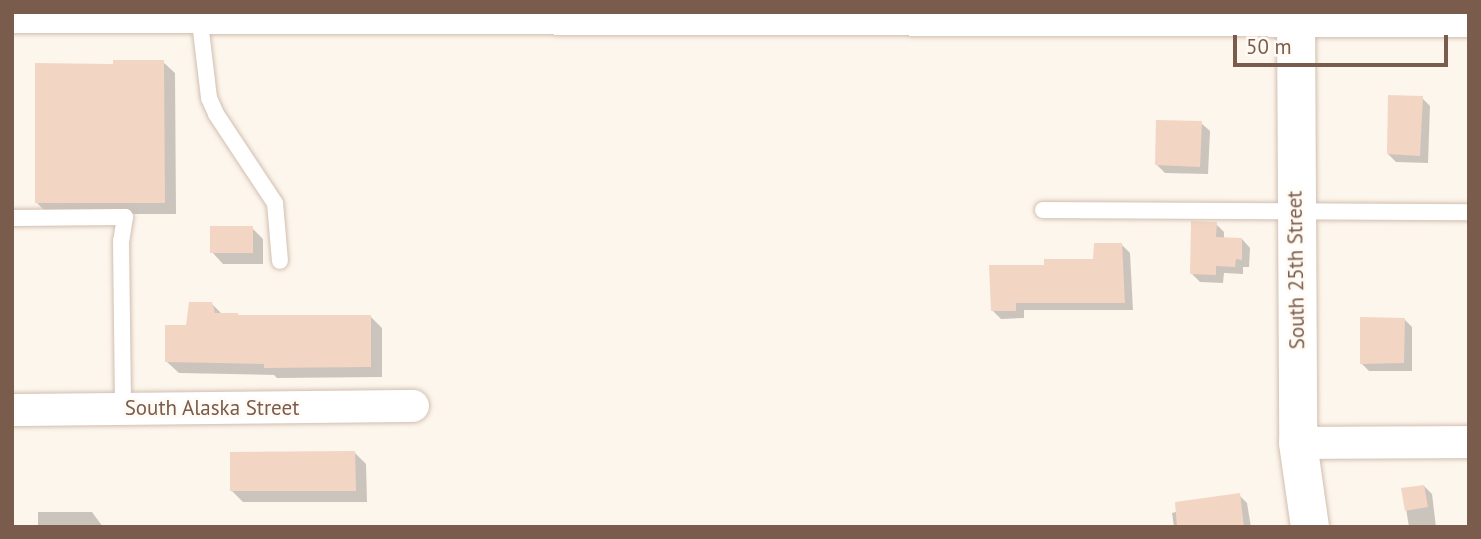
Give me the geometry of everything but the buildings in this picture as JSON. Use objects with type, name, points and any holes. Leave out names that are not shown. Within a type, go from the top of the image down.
[{"type":"street","points":[[12,14],[1296,15],[1469,18]]},
{"type":"street","name":"South 25th Street","points":[[1296,15],[1298,443],[1310,527]]},
{"type":"street","name":"South Alaska Street","points":[[12,410],[412,406]]},
{"type":"street","points":[[1298,443],[1469,442]]},
{"type":"lane","points":[[199,14],[209,98],[216,114],[275,203],[279,261]]},
{"type":"lane","points":[[1043,210],[1469,212]]},
{"type":"lane","points":[[12,218],[125,218],[121,241],[123,409]]}]
